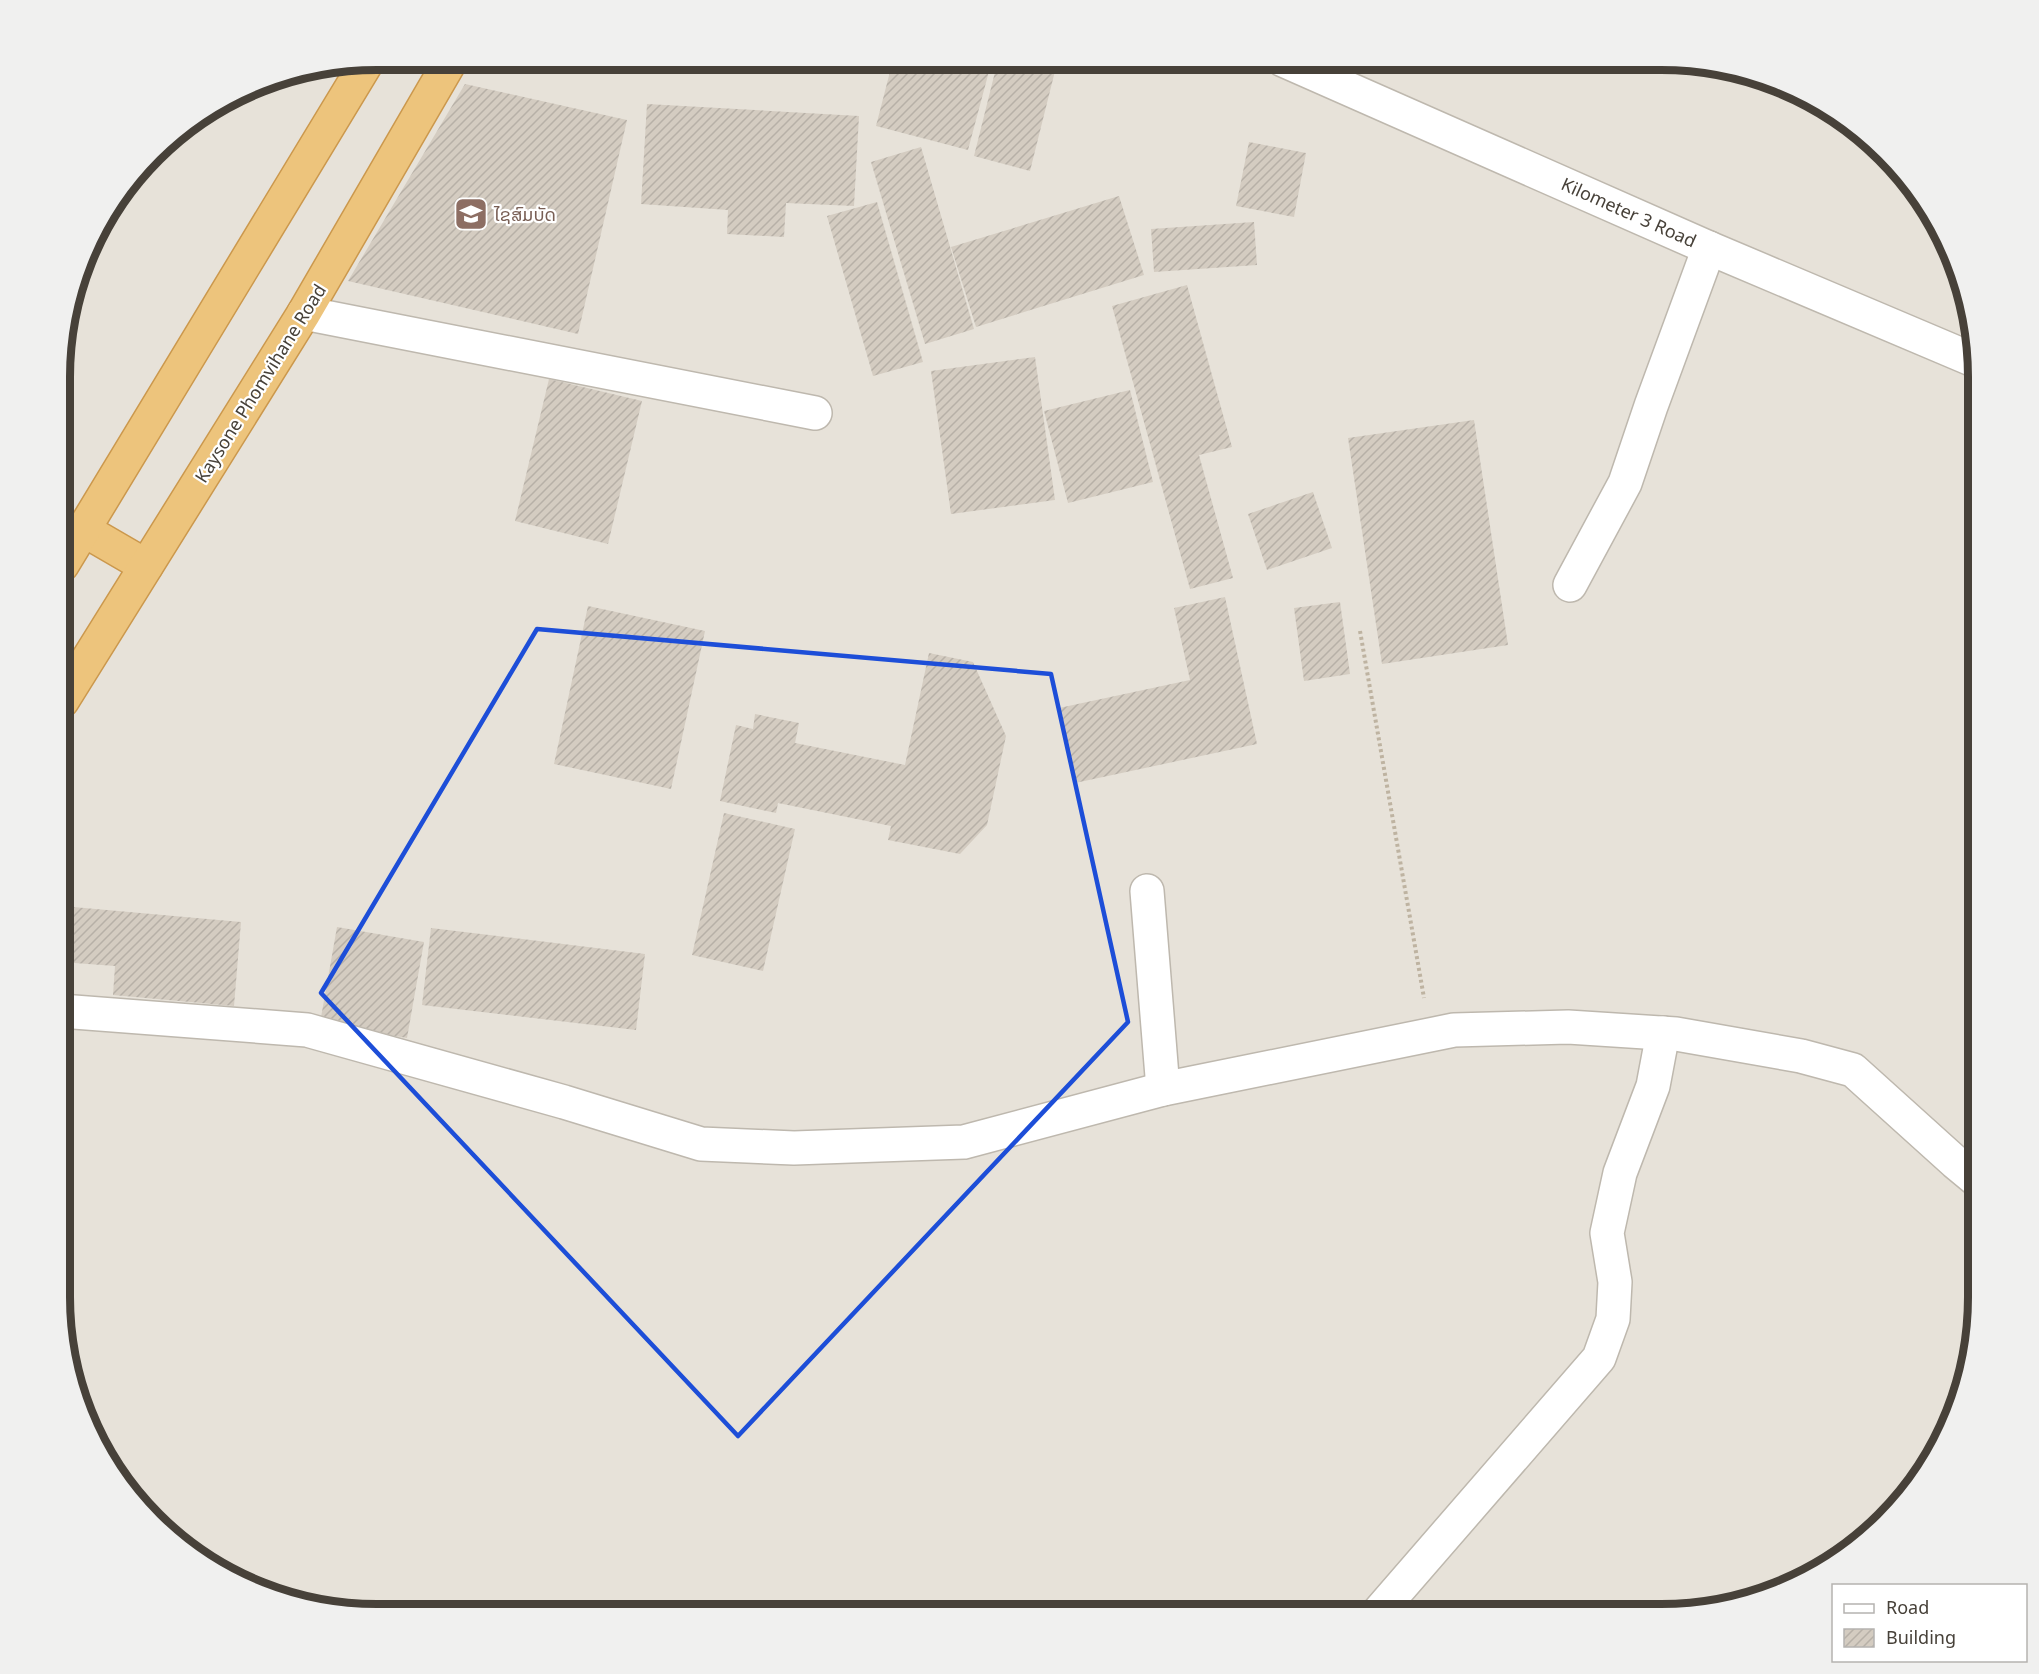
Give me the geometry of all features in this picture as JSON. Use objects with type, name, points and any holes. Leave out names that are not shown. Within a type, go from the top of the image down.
[{"type":"highway","name":"Kaysone Phomvihane Road","points":[[70,688],[304,313],[445,70]]},
{"type":"highway","points":[[70,552],[362,71]]},
{"type":"highway","points":[[84,530],[146,566]]},
{"type":"street","name":"Kilometer 3 Road","points":[[1306,70],[1709,248],[1968,358]]},
{"type":"street","points":[[1570,585],[1625,483],[1709,248]]},
{"type":"street","points":[[304,313],[815,413]]},
{"type":"street","points":[[1148,891],[1163,1089]]},
{"type":"street","points":[[70,1012],[307,1030],[564,1102],[701,1144],[794,1148],[964,1142],[1163,1089],[1455,1030],[1568,1027],[1663,1033],[1801,1056],[1853,1070],[1968,1173]]},
{"type":"street","points":[[1386,1604],[1599,1358],[1613,1319],[1615,1282],[1607,1233],[1620,1173],[1653,1086],[1663,1033]]},
{"type":"path","points":[[1360,631],[1431,1035]]},
{"type":"highlighted area","points":[[537,629],[1051,674],[1128,1022],[738,1436],[321,993]]},
{"type":"shaded area","points":[[377,70],[1682,71],[1741,81],[1798,102],[1849,134],[1879,160],[1905,190],[1937,241],[1958,298],[1968,357],[1968,1317],[1958,1376],[1937,1433],[1905,1484],[1879,1514],[1849,1540],[1798,1572],[1741,1593],[1682,1603],[377,1604],[317,1598],[260,1580],[241,1572],[207,1552],[160,1514],[134,1484],[102,1433],[81,1376],[71,1317],[70,377],[73,337],[81,298],[102,241],[134,190],[160,160],[190,134],[241,102],[298,81],[337,73]]},
{"type":"building","points":[[890,70],[989,70],[968,150],[876,126]]},
{"type":"building","points":[[996,70],[1055,70],[1030,171],[974,156]]},
{"type":"building","points":[[465,84],[627,120],[578,334],[348,281]]},
{"type":"building","points":[[647,104],[859,116],[854,206],[786,203],[784,237],[727,234],[728,210],[641,204]]},
{"type":"building","points":[[1249,142],[1306,153],[1294,217],[1236,206]]},
{"type":"building","points":[[921,147],[974,329],[925,344],[871,162]]},
{"type":"building","points":[[1119,196],[1144,275],[976,327],[951,247]]},
{"type":"building","points":[[877,202],[923,362],[873,376],[827,216]]},
{"type":"building","points":[[1254,222],[1257,265],[1154,272],[1151,229]]},
{"type":"building","points":[[1187,285],[1232,447],[1199,455],[1233,578],[1190,589],[1112,306]]},
{"type":"building","points":[[1035,357],[1055,500],[951,514],[931,371]]},
{"type":"building","points":[[549,379],[642,401],[608,544],[515,521]]},
{"type":"building","points":[[1130,390],[1153,482],[1068,503],[1044,411]]},
{"type":"building","points":[[1474,420],[1508,645],[1382,664],[1348,438]]},
{"type":"building","points":[[1313,492],[1332,548],[1267,570],[1248,514]]},
{"type":"building","points":[[1225,597],[1257,744],[1075,783],[1059,708],[1190,680],[1174,608]]},
{"type":"building","points":[[1340,602],[1350,674],[1304,681],[1294,608]]},
{"type":"building","points":[[588,606],[705,631],[671,789],[554,764]]},
{"type":"building","points":[[929,653],[973,662],[1006,736],[987,825],[960,854],[888,840],[891,826],[778,803],[776,813],[720,801],[736,725],[753,729],[755,714],[799,723],[795,743],[905,765]]},
{"type":"building","points":[[724,813],[795,829],[763,971],[692,955]]},
{"type":"building","points":[[70,907],[241,922],[234,1006],[113,995],[115,966],[70,963]]},
{"type":"building","points":[[337,927],[424,942],[407,1038],[320,1023]]},
{"type":"building","points":[[431,928],[645,954],[636,1030],[422,1005]]},
{"type":"place","name":"ໄຊສົມບັດ","points":[[471,214]]}]
